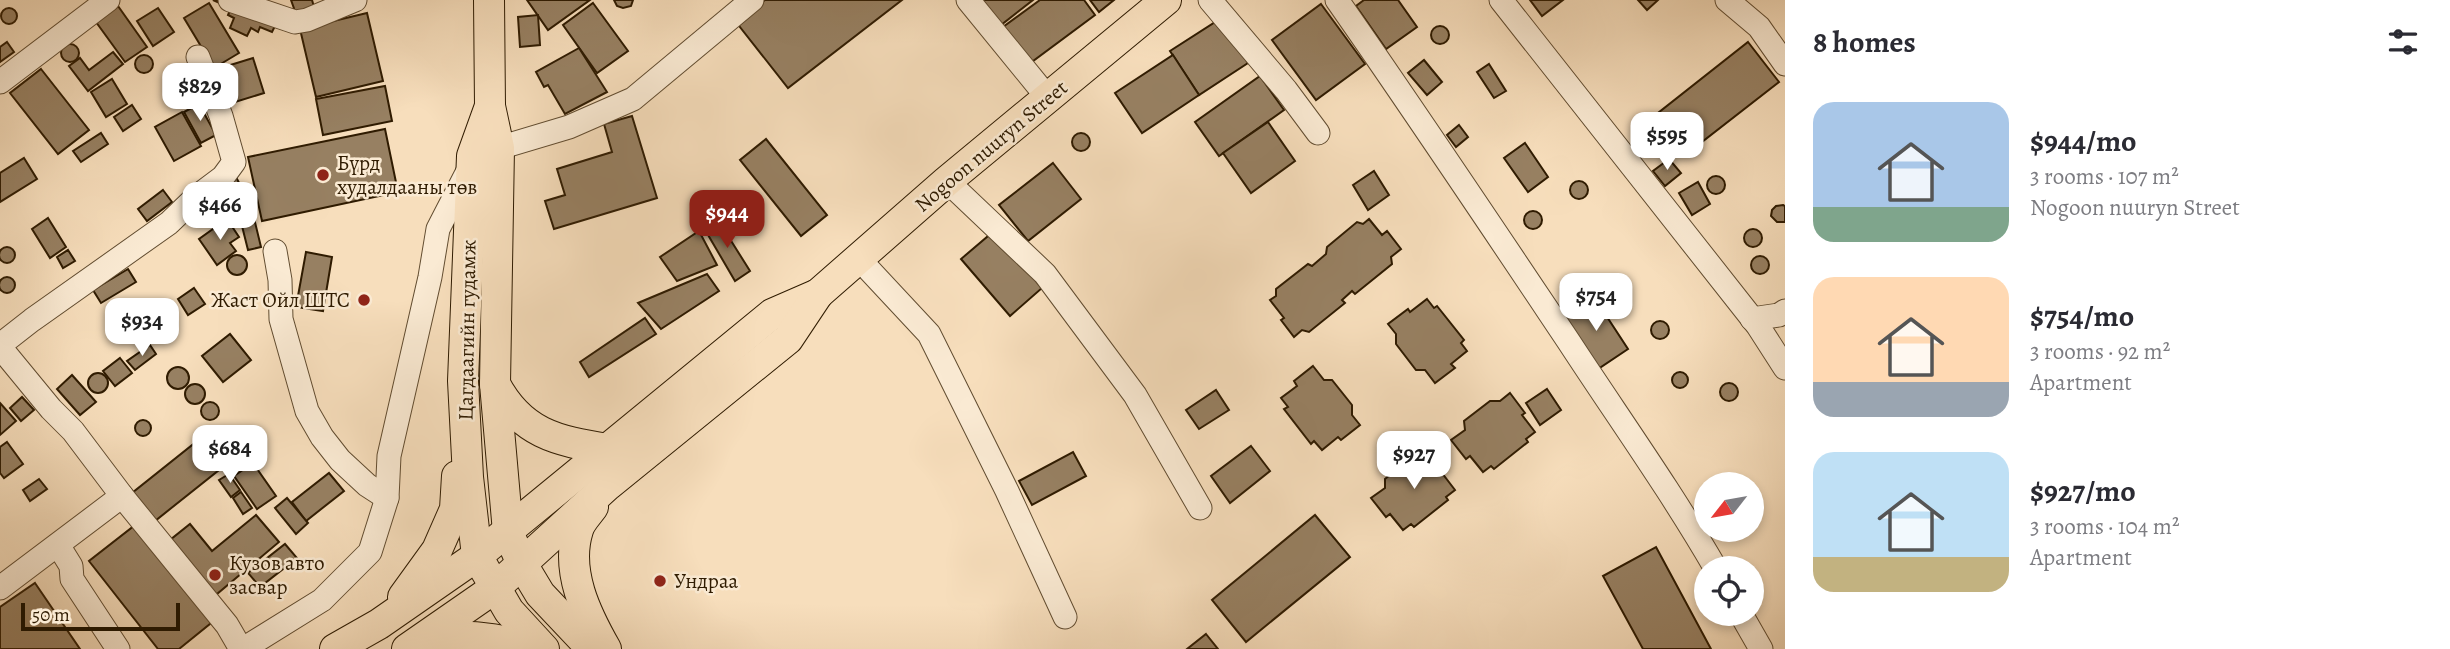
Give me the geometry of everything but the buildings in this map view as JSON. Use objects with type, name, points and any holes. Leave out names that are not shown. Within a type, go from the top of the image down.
[{"type":"main road","name":"Цагдаагийн гудамж","points":[[489,0],[490,106],[499,148],[495,384],[508,532],[522,564],[541,594],[592,649]]},
{"type":"main road","name":"Nogoon nuuryn Street","points":[[418,643],[495,588],[608,485],[788,339],[818,294],[947,181],[1166,0]]},
{"type":"main road","name":"Цагдаагийн гудамж","points":[[477,556],[468,477],[463,381],[472,156],[490,106]]},
{"type":"main road","name":"Nogoon nuuryn Street","points":[[379,624],[508,532],[772,314],[818,294]]},
{"type":"main road","points":[[335,649],[379,624],[409,590],[437,550],[455,509],[463,381]]},
{"type":"main road","points":[[495,384],[506,405],[534,429],[573,444],[608,449]]},
{"type":"main road","points":[[606,649],[592,625],[576,585],[575,555],[578,528],[608,485]]},
{"type":"main road","points":[[477,556],[509,611],[544,649]]},
{"type":"main road","points":[[418,643],[479,636],[531,649]]},
{"type":"street","points":[[0,82],[108,0]]},
{"type":"street","points":[[230,0],[295,22],[307,20],[355,0]]},
{"type":"street","points":[[499,148],[569,127],[633,99],[752,0]]},
{"type":"street","points":[[968,0],[1048,98]]},
{"type":"street","points":[[1210,0],[1318,132]]},
{"type":"street","points":[[1337,0],[1519,267],[1708,556]]},
{"type":"street","points":[[1501,0],[1752,319],[1785,368]]},
{"type":"street","points":[[1727,0],[1759,27],[1785,64]]},
{"type":"street","points":[[198,57],[221,116],[234,162],[223,177],[195,198],[169,223],[32,320],[0,346],[73,431],[227,625],[242,649],[322,600],[370,552],[387,498],[389,456],[430,277],[438,229],[472,164]]},
{"type":"street","points":[[947,181],[1045,274],[1135,395],[1200,508]]},
{"type":"street","points":[[275,251],[280,279],[281,319],[307,411],[340,460],[367,485],[387,498]]},
{"type":"street","points":[[859,259],[929,334],[1007,491],[1065,617]]},
{"type":"street","points":[[1752,319],[1783,311]]},
{"type":"street","points":[[0,589],[122,496]]},
{"type":"street","points":[[58,545],[71,566],[72,579],[118,649]]},
{"type":"street","points":[[1748,626],[1761,649]]},
{"type":"place","name":"Бүрд худалдааны төв","points":[[323,175]]},
{"type":"place","name":"Жаст Ойл ШТС","points":[[364,300]]},
{"type":"place","name":"Кузов авто засвар","points":[[215,575]]},
{"type":"place","name":"Ундраа","points":[[660,581]]}]
